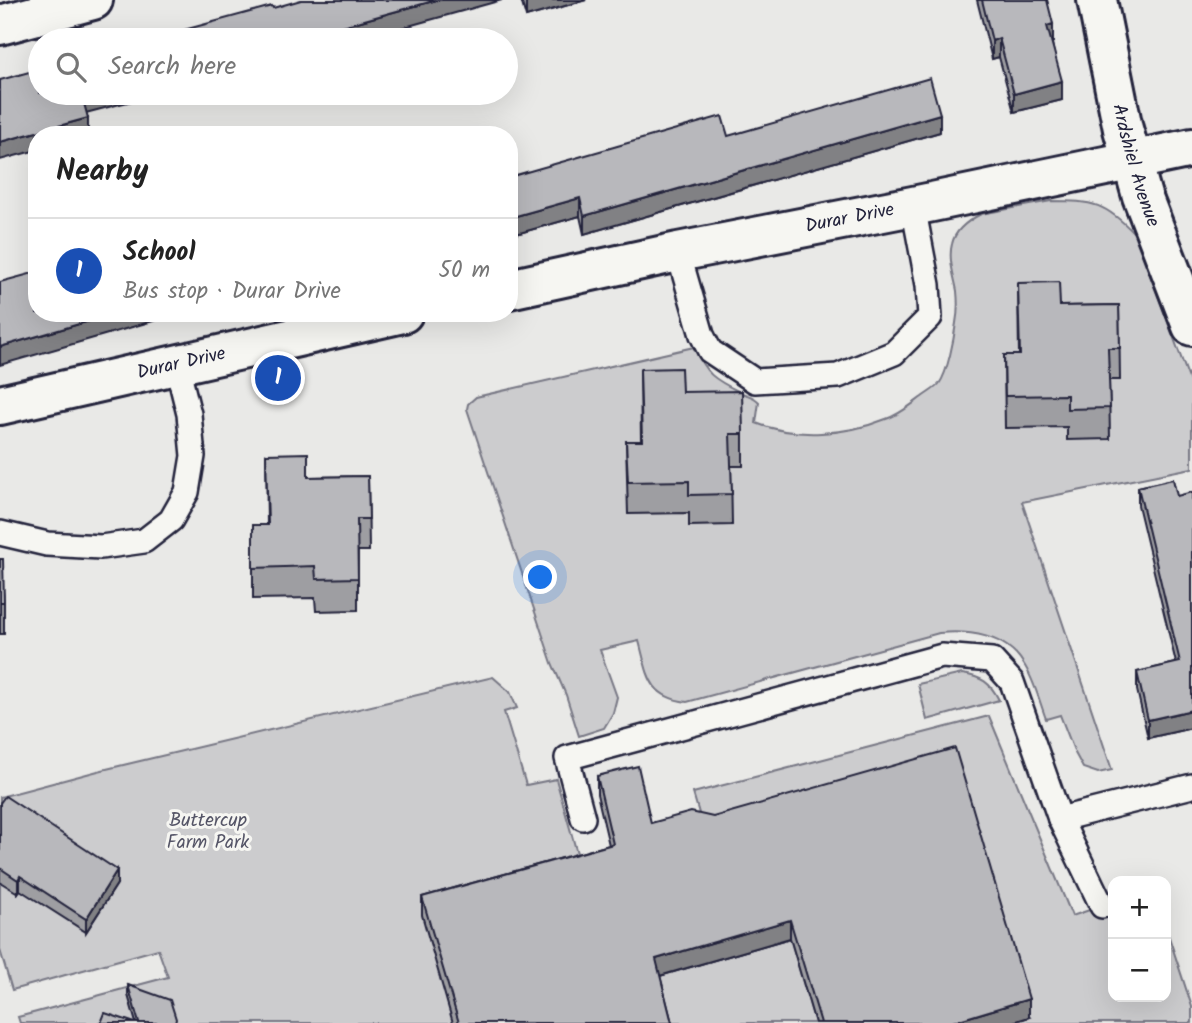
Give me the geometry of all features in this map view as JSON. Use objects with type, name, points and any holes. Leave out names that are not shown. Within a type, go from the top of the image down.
[{"type":"street","points":[[0,25],[93,0]]},
{"type":"street","name":"Ardshiel Avenue","points":[[1097,0],[1124,129],[1142,196],[1192,326]]},
{"type":"street","name":"Durar Drive","points":[[518,287],[1192,148]]},
{"type":"street","name":"Durar Drive","points":[[0,405],[365,322]]},
{"type":"lane","points":[[678,252],[702,335],[710,351],[755,381],[838,376],[894,353],[930,317],[928,285],[913,206]]},
{"type":"lane","points":[[0,533],[47,544],[101,547],[144,541],[171,520],[187,492],[194,456],[190,414],[177,366]]},
{"type":"lane","points":[[583,818],[567,758],[942,656],[992,660],[1012,682],[1060,819],[1102,906]]},
{"type":"lane","points":[[1060,819],[1192,786]]},
{"type":"green space","points":[[1051,201],[1098,206],[1115,216],[1135,234],[1192,387],[1192,468],[1022,502],[1112,770],[1098,773],[1083,768],[1060,715],[1046,719],[1030,676],[1016,654],[997,640],[962,632],[939,633],[687,702],[664,695],[651,682],[639,641],[600,650],[617,697],[613,713],[604,728],[579,736],[467,409],[468,404],[476,397],[694,347],[702,364],[712,375],[759,402],[756,423],[804,433],[838,432],[871,424],[905,410],[935,388],[942,379],[950,355],[957,315],[957,291],[951,250],[959,230],[981,214]]},
{"type":"green space","points":[[962,674],[985,681],[999,700],[927,720],[918,684]]},
{"type":"green space","name":"Buttercup Farm Park","points":[[493,677],[510,692],[517,708],[504,712],[526,785],[556,779],[582,871],[453,1023],[20,1023],[18,1017],[168,977],[158,949],[12,990],[0,950],[0,797]]},
{"type":"green space","points":[[989,716],[1072,916],[1108,904],[1108,1002],[1171,1002],[1171,943],[1192,1007],[1192,1023],[1010,1023],[1029,1017],[706,837],[693,793]]},
{"type":"green space","points":[[790,938],[815,1023],[667,1023],[656,977]]},
{"type":"building","points":[[301,0],[437,0],[336,28],[191,28],[272,6],[273,8]]},
{"type":"building","points":[[982,0],[1047,0],[1053,24],[1047,26],[1062,81],[1014,94],[999,38],[992,41]]},
{"type":"building","points":[[28,72],[28,105],[84,105],[88,118],[59,126],[28,126],[28,134],[0,142],[0,80]]},
{"type":"building","points":[[930,78],[940,114],[584,216],[580,198],[518,215],[518,174],[722,116],[728,136]]},
{"type":"building","points":[[28,274],[28,322],[86,322],[0,347],[0,282]]},
{"type":"building","points":[[1059,282],[1060,306],[1119,305],[1120,348],[1108,348],[1110,408],[1067,409],[1067,395],[1005,396],[1004,355],[1020,355],[1018,283]]},
{"type":"building","points":[[681,368],[682,392],[742,391],[743,434],[730,434],[732,494],[689,495],[689,481],[628,482],[626,441],[642,441],[640,369]]},
{"type":"building","points":[[308,453],[308,477],[368,476],[369,519],[357,519],[358,578],[316,579],[315,566],[253,568],[253,525],[268,525],[266,454]]},
{"type":"building","points":[[1173,479],[1177,496],[1192,492],[1192,710],[1148,720],[1137,672],[1180,662],[1138,487]]},
{"type":"building","points":[[0,559],[3,559],[4,602],[0,602]]},
{"type":"building","points":[[955,748],[1029,999],[949,1023],[821,1023],[790,920],[656,959],[672,1023],[459,1023],[422,897],[613,844],[597,776],[638,766],[651,823],[691,812],[713,817]]},
{"type":"building","points":[[5,796],[117,870],[86,919],[20,876],[18,880],[0,868],[0,803]]},
{"type":"building","points":[[128,985],[170,1000],[175,1023],[139,1023]]},
{"type":"building","points":[[105,1013],[135,1023],[101,1023]]},
{"type":"place","name":"School","points":[[278,378]]}]
